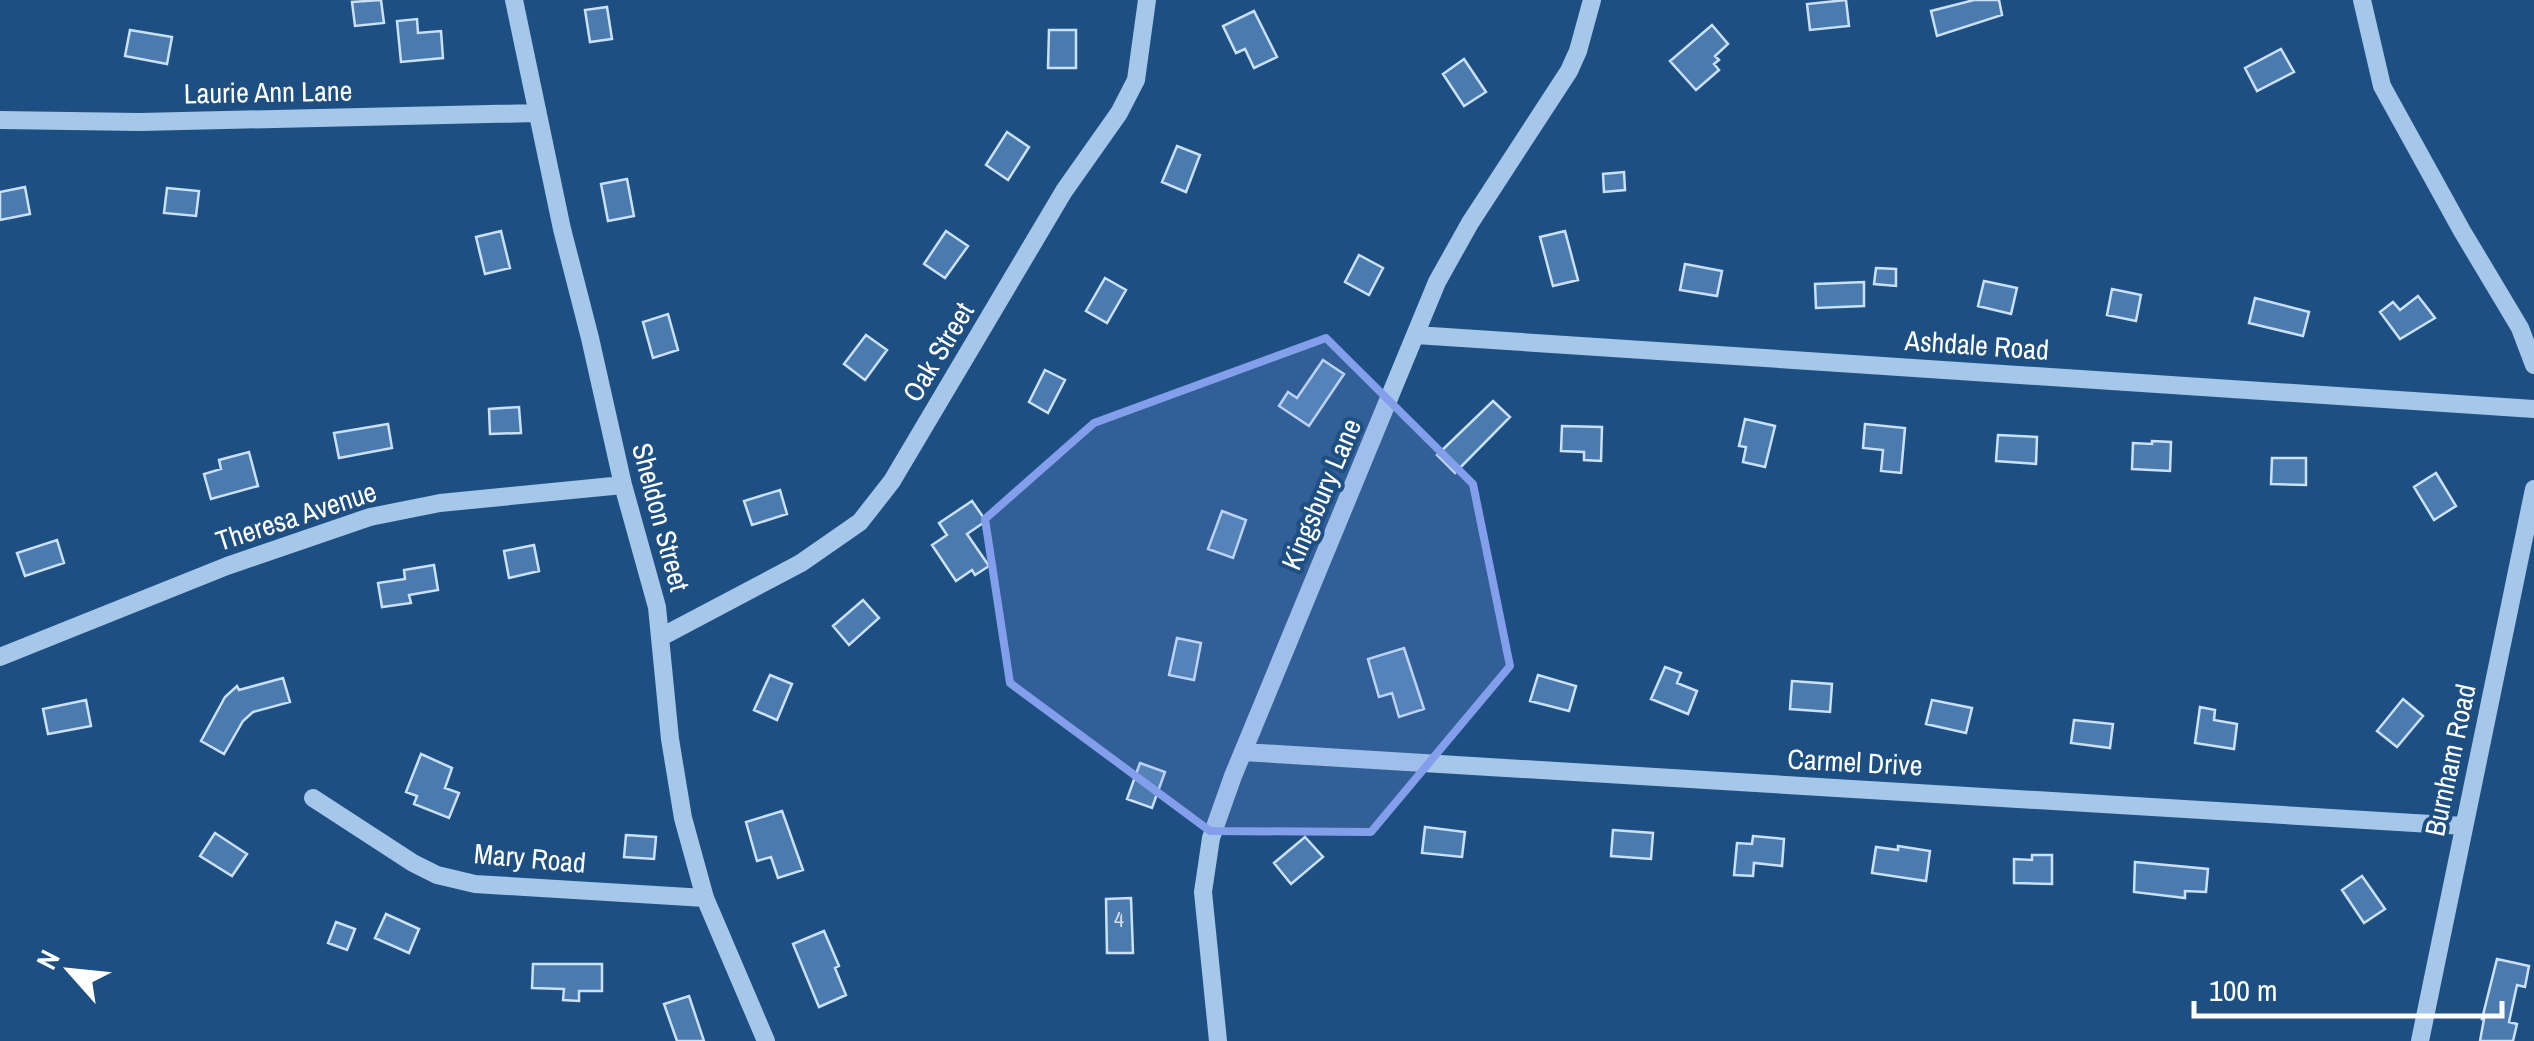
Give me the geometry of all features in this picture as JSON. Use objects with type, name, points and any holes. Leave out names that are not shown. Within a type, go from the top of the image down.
[{"type":"street","name":"Sheldon Street","points":[[514,0],[623,485],[657,607],[678,786],[705,898],[766,1041]]},
{"type":"street","name":"Oak Street","points":[[660,637],[800,563],[860,522],[892,481],[1064,190],[1118,113],[1136,80],[1147,0]]},
{"type":"street","name":"Kingsbury Lane","points":[[1218,1041],[1203,892],[1212,838],[1438,282],[1470,223],[1569,71],[1592,0]]},
{"type":"street","points":[[2362,0],[2382,86],[2520,328],[2534,365]]},
{"type":"street","name":"Laurie Ann Lane","points":[[0,120],[140,122],[538,113]]},
{"type":"street","name":"Ashdale Road","points":[[1416,335],[2534,410]]},
{"type":"street","name":"Theresa Avenue","points":[[0,657],[227,566],[370,517],[440,503],[623,485]]},
{"type":"street","name":"Burnham Road","points":[[2420,1041],[2534,490]]},
{"type":"street","name":"Carmel Drive","points":[[1244,752],[2464,826]]},
{"type":"street","name":"Mary Road","points":[[313,798],[438,875],[476,884],[705,898]]},
{"type":"highlighted area","points":[[1326,338],[1473,484],[1510,666],[1371,832],[1210,831],[1010,683],[985,519],[1094,423]]},
{"type":"building","points":[[381,0],[384,23],[355,26],[352,2]]},
{"type":"building","points":[[1846,0],[1849,26],[1810,30],[1807,4]]},
{"type":"building","points":[[1974,0],[1999,0],[2002,15],[1937,36],[1931,11]]},
{"type":"building","points":[[607,7],[612,39],[590,42],[585,10]]},
{"type":"building","points":[[1254,11],[1277,57],[1254,68],[1245,49],[1236,53],[1223,26]]},
{"type":"building","points":[[417,19],[418,33],[441,31],[443,58],[401,62],[397,21]]},
{"type":"building","points":[[1712,25],[1728,44],[1715,56],[1719,60],[1714,64],[1719,70],[1696,90],[1670,61]]},
{"type":"building","points":[[130,30],[172,37],[167,64],[125,56]]},
{"type":"building","points":[[1049,30],[1076,30],[1076,68],[1048,68]]},
{"type":"building","points":[[2281,49],[2294,72],[2257,91],[2245,68]]},
{"type":"building","points":[[1464,59],[1486,92],[1464,106],[1443,74]]},
{"type":"building","points":[[1007,132],[1029,147],[1008,180],[986,165]]},
{"type":"building","points":[[1177,146],[1200,155],[1186,192],[1162,182]]},
{"type":"building","points":[[1624,172],[1625,190],[1604,192],[1603,174]]},
{"type":"building","points":[[627,179],[634,216],[608,221],[601,184]]},
{"type":"building","points":[[25,187],[30,214],[0,220],[0,192]]},
{"type":"building","points":[[167,188],[199,191],[196,216],[164,213]]},
{"type":"building","points":[[501,231],[510,268],[485,274],[476,237]]},
{"type":"building","points":[[946,231],[968,246],[945,278],[924,264]]},
{"type":"building","points":[[1565,231],[1578,280],[1553,286],[1540,237]]},
{"type":"building","points":[[1359,255],[1383,268],[1369,295],[1345,282]]},
{"type":"building","points":[[1685,264],[1722,271],[1717,296],[1680,290]]},
{"type":"building","points":[[1876,268],[1896,269],[1896,286],[1874,284]]},
{"type":"building","points":[[1105,278],[1126,290],[1107,323],[1086,311]]},
{"type":"building","points":[[1984,281],[2017,288],[2011,314],[1978,306]]},
{"type":"building","points":[[1864,282],[1864,306],[1816,308],[1815,284]]},
{"type":"building","points":[[2112,289],[2141,295],[2136,321],[2107,315]]},
{"type":"building","points":[[2418,296],[2435,318],[2400,339],[2380,312],[2393,302],[2400,310]]},
{"type":"building","points":[[2255,298],[2309,312],[2303,336],[2249,323]]},
{"type":"building","points":[[668,314],[678,350],[653,358],[643,322]]},
{"type":"building","points":[[866,335],[887,350],[865,380],[844,364]]},
{"type":"building","points":[[1323,360],[1344,374],[1309,426],[1279,406],[1288,392],[1297,398]]},
{"type":"building","points":[[1045,370],[1065,380],[1048,413],[1029,402]]},
{"type":"building","points":[[1493,401],[1510,417],[1455,473],[1437,455]]},
{"type":"building","points":[[519,407],[521,433],[490,434],[489,409]]},
{"type":"building","points":[[1745,419],[1775,426],[1765,467],[1743,462],[1746,447],[1739,446]]},
{"type":"building","points":[[388,424],[392,448],[339,458],[334,433]]},
{"type":"building","points":[[1865,424],[1905,428],[1901,473],[1881,471],[1883,450],[1863,448]]},
{"type":"building","points":[[1562,426],[1602,427],[1601,461],[1584,460],[1584,452],[1561,451]]},
{"type":"building","points":[[1998,435],[2037,437],[2036,464],[1996,461]]},
{"type":"building","points":[[2171,442],[2170,471],[2132,469],[2133,443]]},
{"type":"building","points":[[249,452],[258,486],[211,499],[204,474],[221,469],[219,460]]},
{"type":"building","points":[[2272,458],[2306,458],[2306,485],[2271,484]]},
{"type":"building","points":[[2436,473],[2456,506],[2434,520],[2414,487]]},
{"type":"building","points":[[780,490],[787,514],[752,525],[744,501]]},
{"type":"building","points":[[972,501],[986,521],[967,534],[989,566],[975,575],[972,570],[956,581],[932,545],[947,535],[939,523]]},
{"type":"building","points":[[1222,511],[1246,520],[1233,558],[1208,549]]},
{"type":"building","points":[[57,540],[64,563],[25,576],[17,553]]},
{"type":"building","points":[[534,545],[539,571],[509,578],[504,551]]},
{"type":"building","points":[[434,565],[438,590],[409,595],[411,603],[382,607],[378,583],[405,579],[404,570]]},
{"type":"building","points":[[863,600],[879,618],[849,645],[833,626]]},
{"type":"building","points":[[1177,638],[1201,643],[1194,680],[1169,675]]},
{"type":"building","points":[[1404,648],[1424,709],[1399,717],[1392,693],[1379,697],[1368,659]]},
{"type":"building","points":[[1665,667],[1681,673],[1677,683],[1697,691],[1688,714],[1651,699]]},
{"type":"building","points":[[770,675],[792,684],[777,720],[754,710]]},
{"type":"building","points":[[1538,675],[1576,686],[1569,711],[1530,701]]},
{"type":"building","points":[[283,678],[290,702],[253,712],[243,721],[224,754],[201,741],[225,697],[237,686],[239,690]]},
{"type":"building","points":[[1792,681],[1832,684],[1830,712],[1790,709]]},
{"type":"building","points":[[2403,699],[2423,716],[2397,747],[2377,731]]},
{"type":"building","points":[[86,700],[91,726],[48,734],[43,709]]},
{"type":"building","points":[[1932,700],[1972,708],[1966,733],[1926,724]]},
{"type":"building","points":[[2200,707],[2215,710],[2214,720],[2237,724],[2234,749],[2195,743]]},
{"type":"building","points":[[2074,720],[2113,724],[2110,748],[2071,743]]},
{"type":"building","points":[[421,754],[452,768],[445,788],[459,793],[449,818],[414,804],[417,796],[406,792]]},
{"type":"building","points":[[1140,763],[1165,772],[1152,808],[1127,799]]},
{"type":"building","points":[[782,811],[803,870],[778,878],[771,857],[757,861],[746,822]]},
{"type":"building","points":[[1425,827],[1465,832],[1462,857],[1422,853]]},
{"type":"building","points":[[1613,830],[1653,833],[1651,859],[1611,856]]},
{"type":"building","points":[[215,833],[247,854],[232,876],[200,856]]},
{"type":"building","points":[[626,835],[656,837],[654,859],[624,857]]},
{"type":"building","points":[[1753,836],[1784,839],[1782,866],[1754,863],[1753,876],[1734,875],[1737,843],[1752,844]]},
{"type":"building","points":[[1305,837],[1323,857],[1291,884],[1274,863]]},
{"type":"building","points":[[1898,846],[1930,851],[1926,881],[1872,873],[1876,847],[1898,850]]},
{"type":"building","points":[[2032,855],[2052,855],[2052,884],[2014,883],[2014,859],[2032,860]]},
{"type":"building","points":[[2135,862],[2208,869],[2206,892],[2185,891],[2185,898],[2134,892]]},
{"type":"building","points":[[2362,876],[2385,909],[2364,923],[2342,890]]},
{"type":"building","points":[[1131,898],[1133,953],[1107,953],[1106,899]]},
{"type":"building","points":[[386,914],[419,929],[409,953],[375,938]]},
{"type":"building","points":[[336,922],[355,929],[347,950],[328,943]]},
{"type":"building","points":[[824,931],[846,995],[819,1007],[793,944]]},
{"type":"building","points":[[2497,959],[2529,966],[2525,987],[2517,985],[2509,1022],[2517,1024],[2513,1041],[2480,1041],[2482,1019]]},
{"type":"building","points":[[533,964],[602,964],[602,991],[579,991],[579,1001],[563,1000],[564,989],[532,988]]},
{"type":"building","points":[[689,996],[704,1041],[677,1041],[664,1004]]}]
